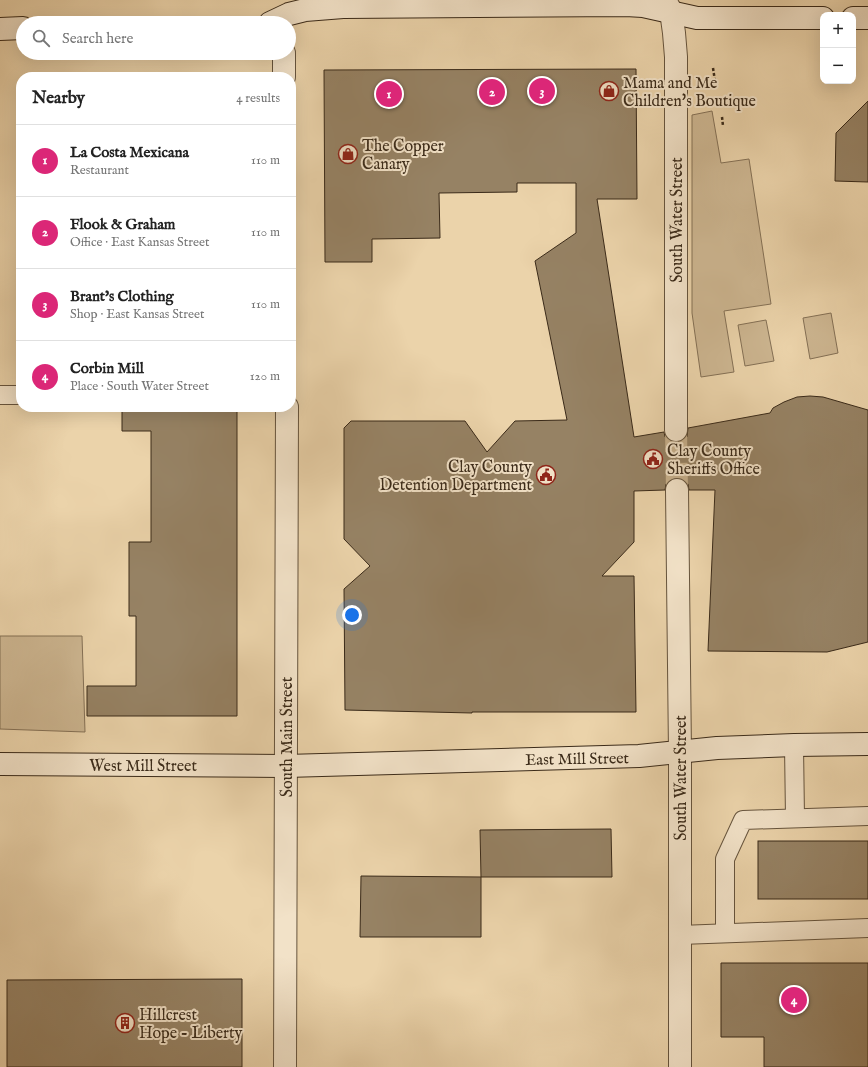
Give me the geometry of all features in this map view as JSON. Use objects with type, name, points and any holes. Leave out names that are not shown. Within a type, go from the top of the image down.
[{"type":"street","points":[[285,15],[305,10],[343,7],[626,5],[668,6],[697,18],[820,18]]},
{"type":"street","name":"South Water Street","points":[[668,6],[674,33],[676,58],[676,430]]},
{"type":"street","points":[[856,18],[868,18]]},
{"type":"street","points":[[0,28],[16,28]]},
{"type":"street","points":[[284,60],[284,72]]},
{"type":"street","name":"South Main Street","points":[[285,1067],[287,412]]},
{"type":"street","name":"South Water Street","points":[[677,490],[680,753],[680,1067]]},
{"type":"street","name":"East Mill Street","points":[[286,766],[640,756],[717,748],[868,744]]},
{"type":"street","name":"West Mill Street","points":[[0,764],[286,766]]},
{"type":"lane","points":[[0,395],[16,394]]},
{"type":"lane","points":[[794,745],[795,818]]},
{"type":"lane","points":[[725,933],[725,858],[742,820],[868,816]]},
{"type":"lane","points":[[680,935],[868,928]]},
{"type":"path","points":[[713,68],[715,81]]},
{"type":"path","points":[[722,117],[723,126]]},
{"type":"shaded area","points":[[712,111],[721,163],[749,159],[771,304],[724,311],[734,372],[701,377],[692,313],[692,115]]},
{"type":"shaded area","points":[[831,313],[838,353],[810,359],[803,318]]},
{"type":"shaded area","points":[[766,320],[774,361],[745,366],[738,325]]},
{"type":"shaded area","points":[[0,636],[82,636],[85,732],[0,729]]},
{"type":"building","points":[[636,69],[637,199],[597,199],[634,437],[664,432],[665,437],[669,441],[682,441],[687,437],[688,428],[770,413],[773,408],[797,397],[823,397],[868,410],[868,642],[827,652],[708,651],[715,490],[689,490],[688,484],[683,479],[676,478],[671,479],[666,484],[665,490],[634,491],[634,542],[602,576],[634,576],[636,712],[472,713],[345,710],[344,589],[370,566],[344,539],[344,428],[351,421],[465,421],[487,452],[515,421],[567,420],[535,261],[576,233],[576,183],[517,183],[517,192],[439,193],[440,238],[372,239],[372,262],[325,262],[324,70]]},
{"type":"building","points":[[868,101],[868,182],[835,181],[836,133]]},
{"type":"building","points":[[122,412],[237,412],[237,716],[87,716],[87,686],[136,686],[136,616],[129,616],[129,542],[151,542],[151,431],[122,431]]},
{"type":"building","points":[[611,829],[612,877],[481,877],[480,830]]},
{"type":"building","points":[[758,841],[868,841],[868,899],[758,899]]},
{"type":"building","points":[[361,876],[481,877],[481,937],[360,937]]},
{"type":"building","points":[[721,963],[868,963],[868,1067],[764,1067],[764,1037],[721,1037]]},
{"type":"building","name":"Hillcrest Hope - Liberty","points":[[242,979],[242,1067],[7,1067],[7,980]]},
{"type":"tunnel","points":[[676,430],[677,490]]},
{"type":"place","name":"Brant's Clothing","points":[[542,91]]},
{"type":"place","name":"Mama and Me Children's Boutique","points":[[609,91]]},
{"type":"place","name":"Flook & Graham","points":[[492,92]]},
{"type":"place","name":"La Costa Mexicana","points":[[389,94]]},
{"type":"place","name":"The Copper Canary","points":[[348,154]]},
{"type":"place","name":"Clay County Sheriffs Office","points":[[653,459]]},
{"type":"place","name":"Clay County Detention Department","points":[[546,475]]},
{"type":"place","name":"Corbin Mill","points":[[794,1000]]},
{"type":"place","name":"Hillcrest Hope - Liberty","points":[[125,1023]]}]
